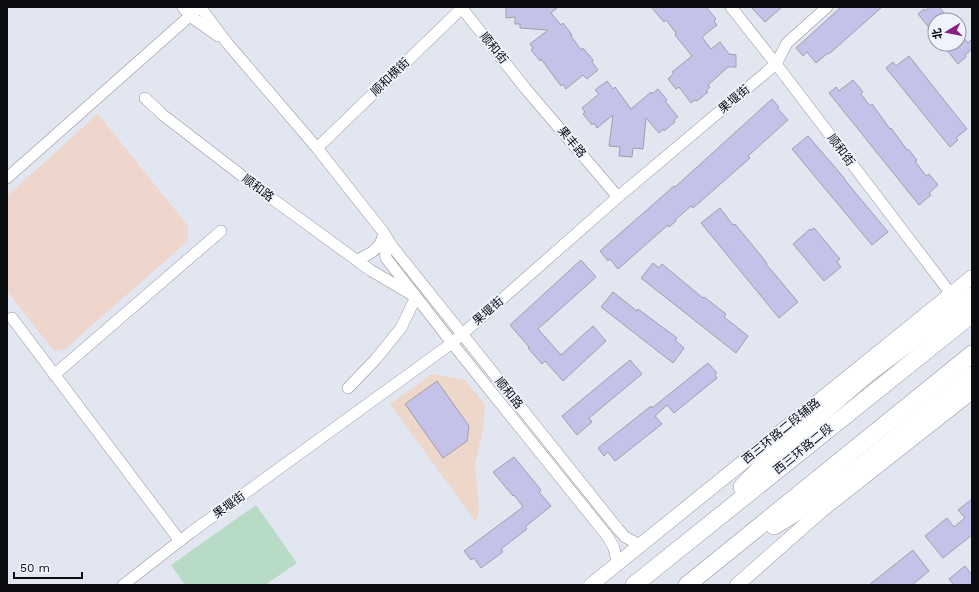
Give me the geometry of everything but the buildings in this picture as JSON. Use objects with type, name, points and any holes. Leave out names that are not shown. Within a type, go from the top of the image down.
[{"type":"highway","points":[[687,543],[773,455],[866,375],[972,296]]},
{"type":"highway","name":"西三环路二段","points":[[634,585],[972,314]]},
{"type":"highway","points":[[687,585],[972,354]]},
{"type":"highway","points":[[707,568],[813,502],[863,464],[972,375]]},
{"type":"main road","name":"西三环路二段辅路","points":[[591,585],[972,277]]},
{"type":"main road","points":[[737,585],[822,510],[972,392]]},
{"type":"street","points":[[7,178],[187,11],[200,7]]},
{"type":"street","name":"顺和路","points":[[200,7],[228,44],[317,148],[391,245],[625,537],[640,545]]},
{"type":"street","name":"顺和街","points":[[462,7],[525,88]]},
{"type":"street","name":"顺和横街","points":[[317,148],[462,7]]},
{"type":"street","name":"顺和街","points":[[731,7],[951,294]]},
{"type":"street","name":"果堰街","points":[[123,585],[180,541],[452,343],[618,197],[776,64],[787,43],[827,7]]},
{"type":"street","name":"顺和路","points":[[187,11],[228,44]]},
{"type":"street","name":"果丰路","points":[[525,88],[618,197]]},
{"type":"street","name":"顺和路","points":[[145,98],[163,115],[263,192],[370,270],[416,297]]},
{"type":"street","points":[[54,375],[221,231]]},
{"type":"street","points":[[357,260],[367,256],[382,243],[384,234]]},
{"type":"street","points":[[384,234],[386,258]]},
{"type":"street","points":[[370,270],[386,258],[391,245]]},
{"type":"street","name":"顺和路","points":[[386,258],[452,343],[608,537],[614,548],[617,563]]},
{"type":"street","points":[[348,388],[375,360],[401,328],[416,297]]},
{"type":"street","points":[[12,318],[180,541]]},
{"type":"shaded area","points":[[98,114],[188,226],[188,241],[65,349],[54,351],[7,291],[7,196]]},
{"type":"shaded area","points":[[432,374],[465,380],[485,405],[483,430],[475,464],[479,511],[476,522],[390,404]]},
{"type":"green space","points":[[256,505],[297,563],[265,585],[185,585],[171,565]]}]
